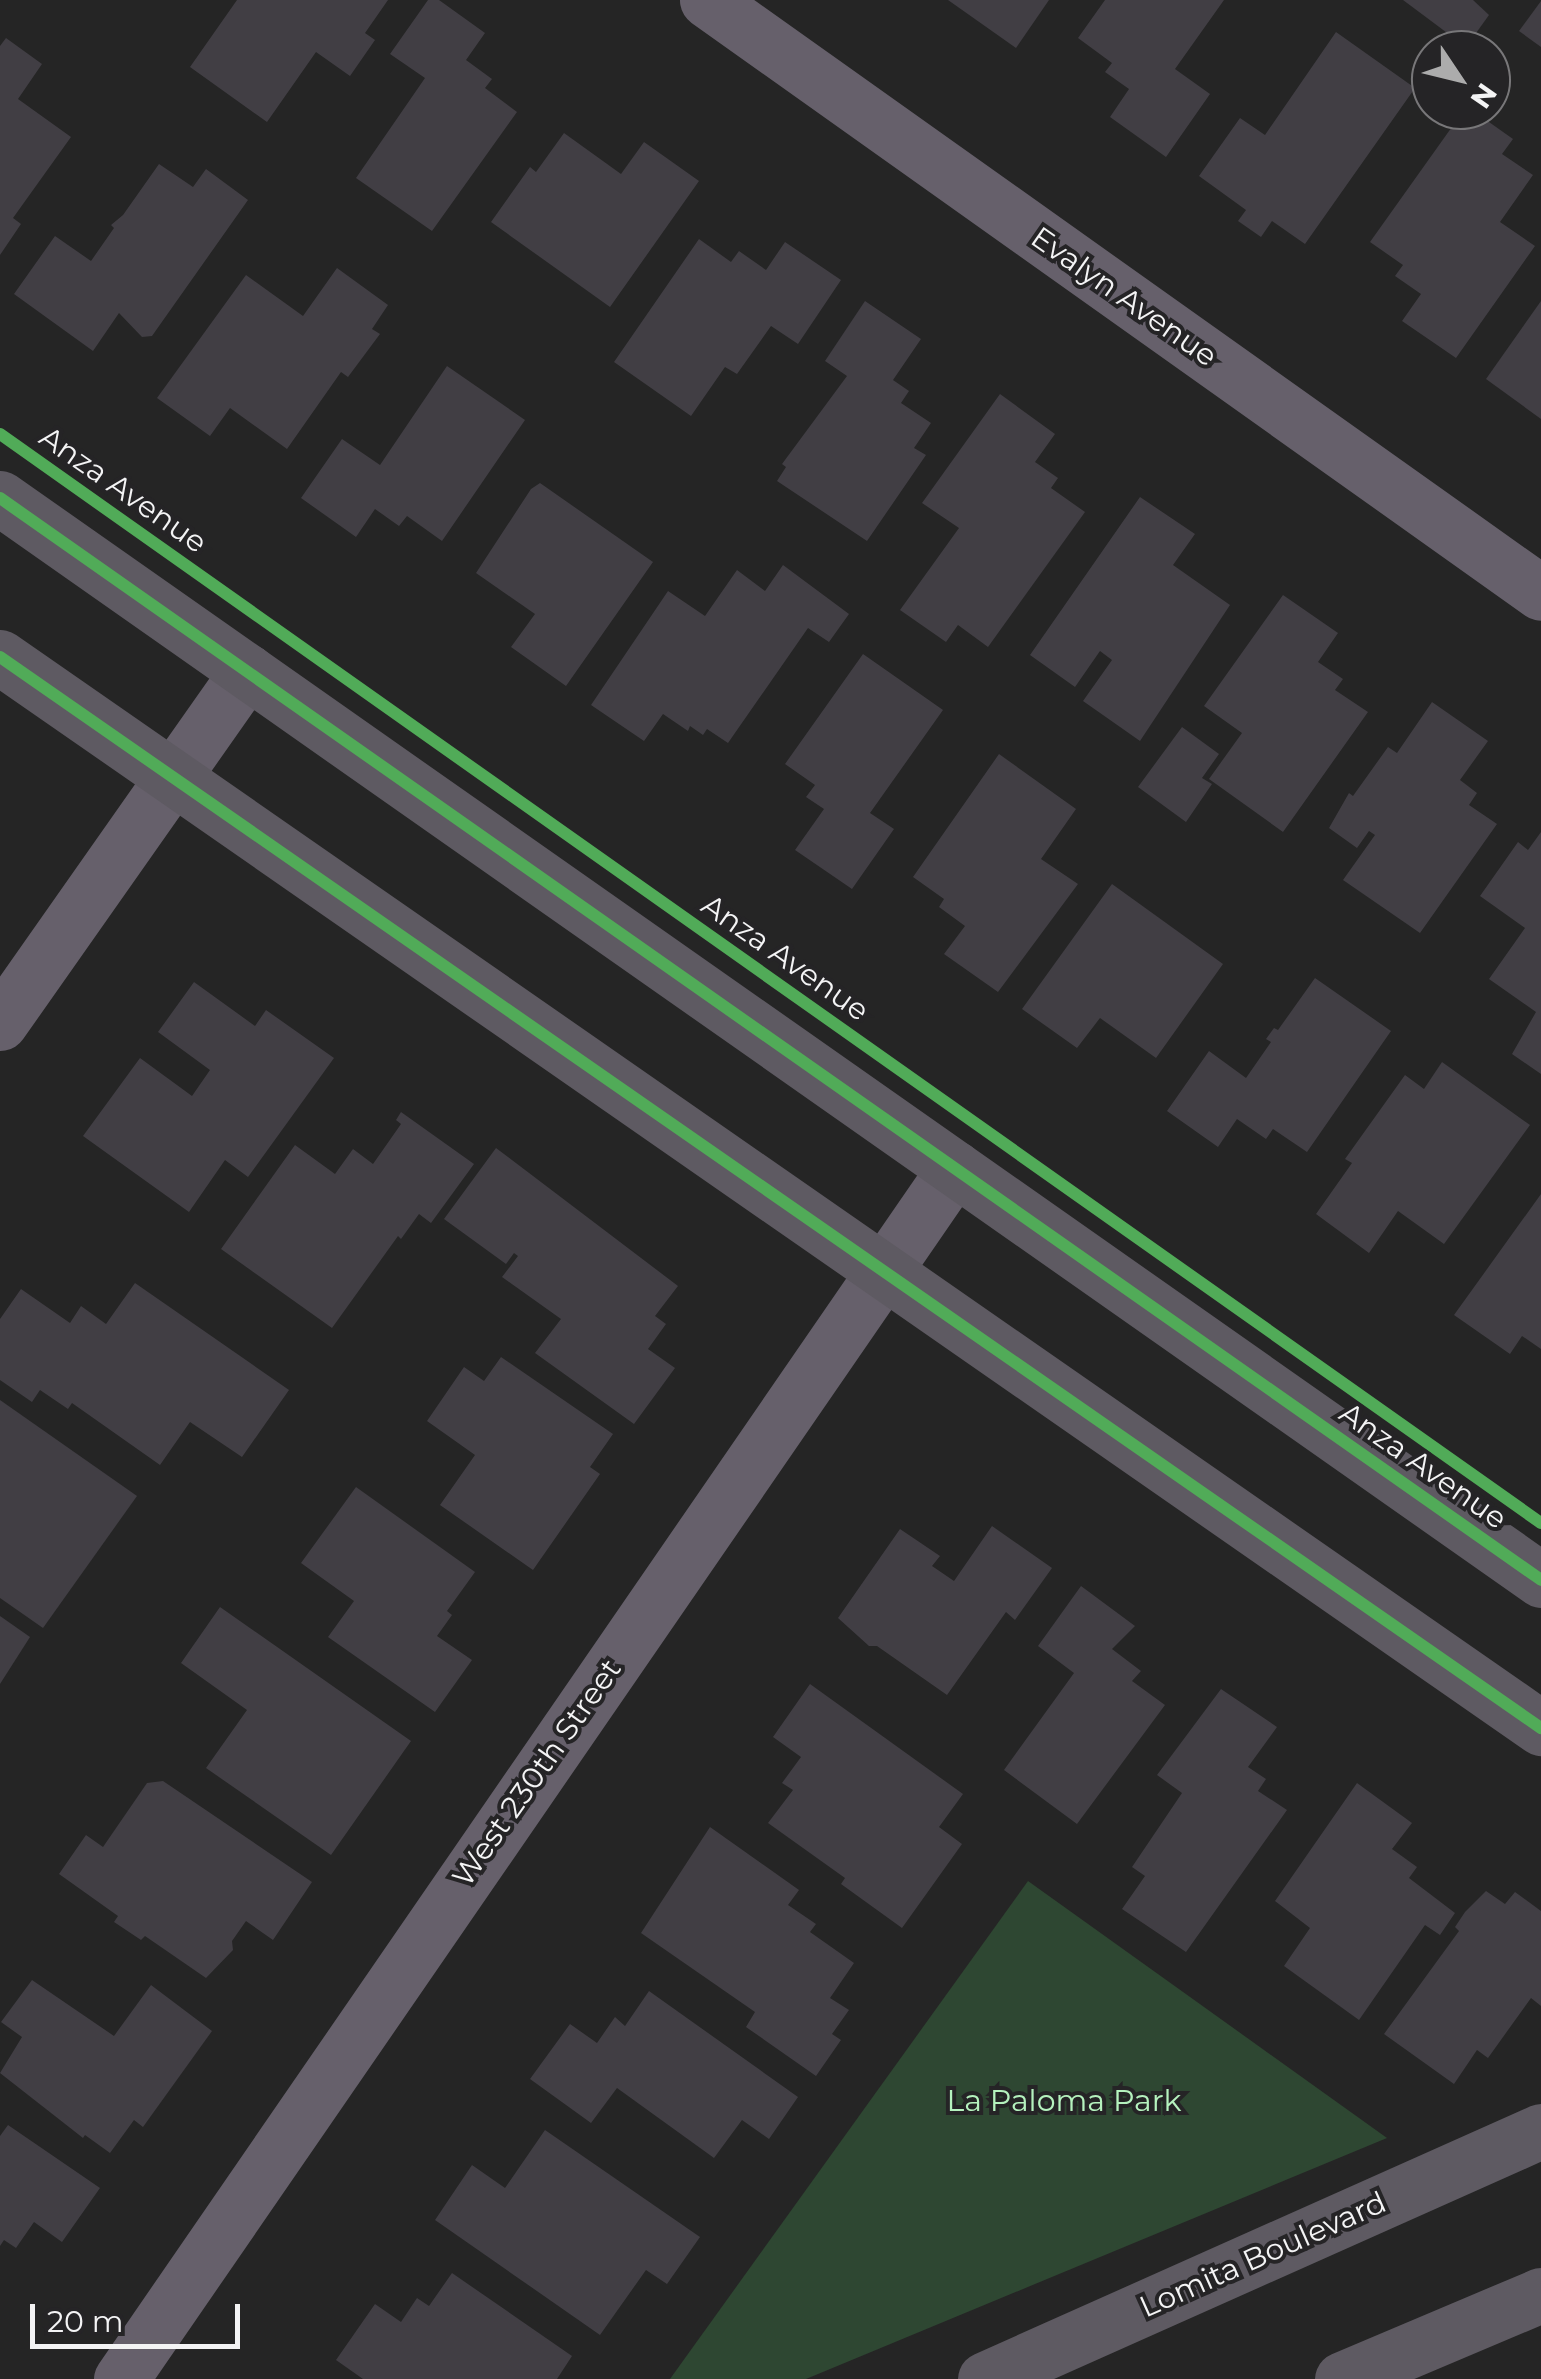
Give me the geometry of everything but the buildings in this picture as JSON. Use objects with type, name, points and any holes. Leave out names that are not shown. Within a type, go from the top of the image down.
[{"type":"main road","name":"Anza Avenue","points":[[0,498],[1541,1580]]},
{"type":"main road","points":[[0,657],[1541,1728]]},
{"type":"main road","name":"Lomita Boulevard","points":[[985,2379],[1541,2131]]},
{"type":"main road","points":[[1342,2379],[1541,2295]]},
{"type":"street","name":"Evalyn Avenue","points":[[707,0],[1541,593]]},
{"type":"street","points":[[0,1023],[247,671]]},
{"type":"street","name":"West 230th Street","points":[[121,2379],[955,1168]]},
{"type":"green space","name":"La Paloma Park","points":[[1028,1881],[1387,2138],[806,2379],[670,2379]]},
{"type":"cycle path","points":[[0,434],[1541,1523]]},
{"type":"cycle path","points":[[0,498],[1541,1580]]},
{"type":"cycle path","points":[[0,657],[1541,1728]]}]
